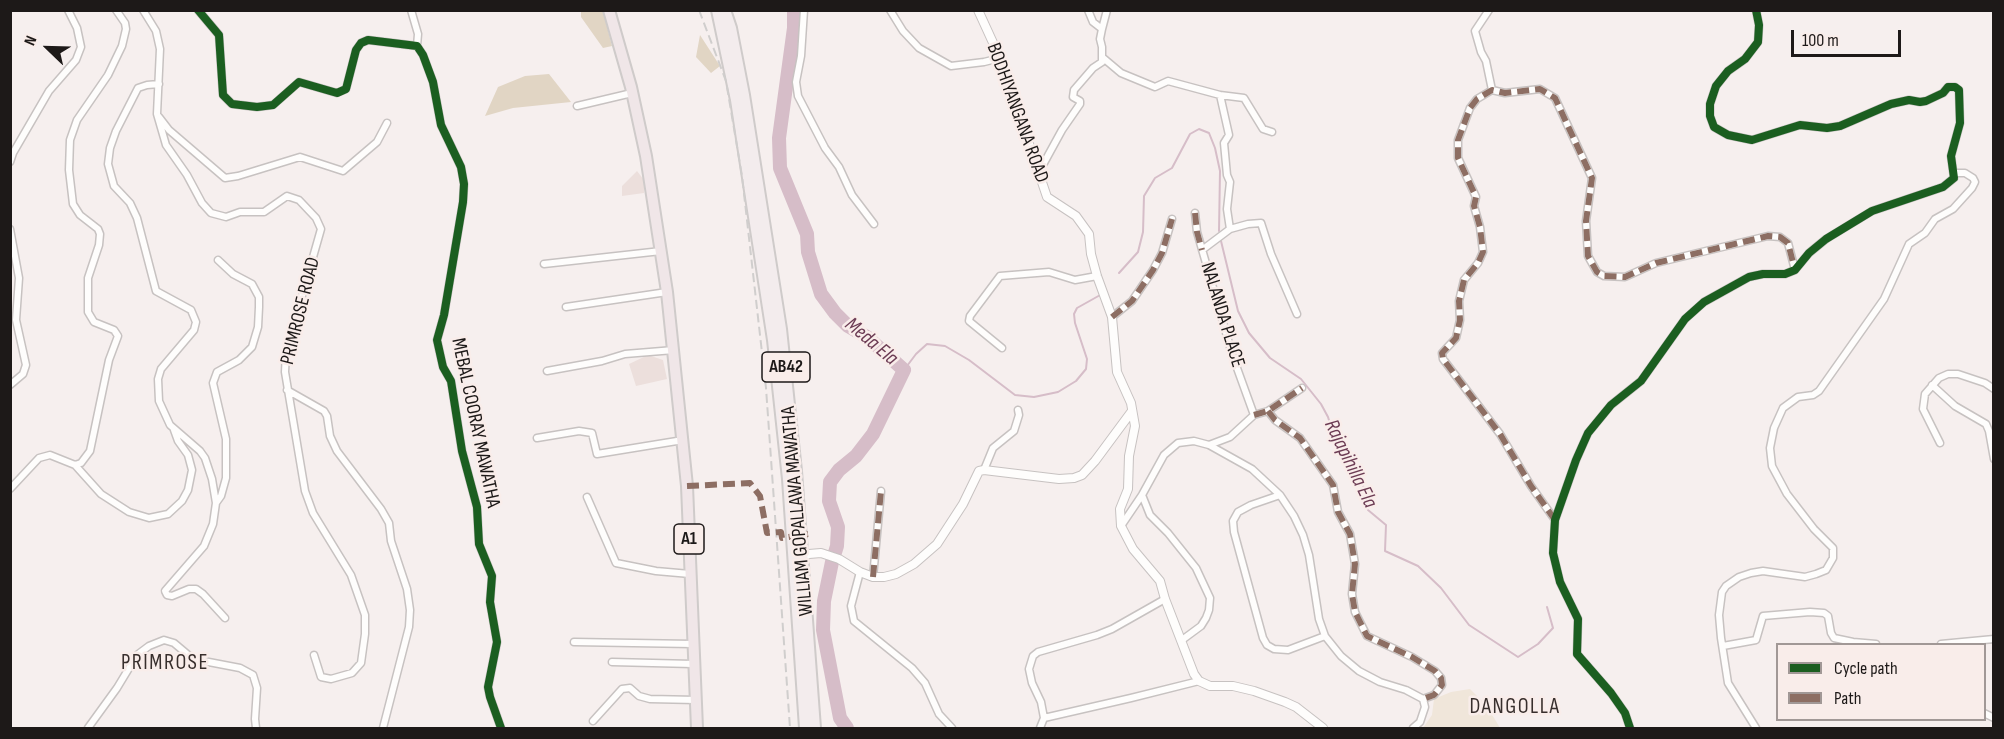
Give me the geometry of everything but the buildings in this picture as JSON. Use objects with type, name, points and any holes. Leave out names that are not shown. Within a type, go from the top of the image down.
[{"type":"highway","name":"A1","points":[[609,10],[632,93],[646,156],[667,292],[684,440],[697,729]]},
{"type":"main road","name":"WILLIAM GOPALLAWA MAWATHA","points":[[717,10],[736,100],[773,340],[815,729]]},
{"type":"main road","name":"WILLIAM GOPALLAWA MAWATHA","points":[[725,10],[731,28],[744,95],[781,329],[796,471],[805,729]]},
{"type":"street","points":[[10,162],[49,91],[76,60],[81,47],[77,28],[68,10]]},
{"type":"street","points":[[75,465],[81,463],[90,450],[110,360],[118,336],[114,330],[94,322],[88,312],[88,278],[99,245],[100,234],[98,229],[80,215],[73,204],[69,170],[70,140],[77,120],[108,75],[122,46],[125,23],[116,10]]},
{"type":"street","name":"PRIMROSE ROAD","points":[[143,10],[156,31],[160,49],[157,114],[166,145],[187,175],[202,203],[211,213],[226,216],[240,212],[264,212],[287,195],[299,200],[316,218],[321,229],[286,352],[285,372],[305,490],[313,513],[351,575],[364,615],[365,634],[361,663],[352,673],[331,680],[321,677],[314,655]]},
{"type":"street","points":[[198,10],[219,35],[223,95],[232,104],[257,107],[273,105],[299,82],[337,93],[346,89],[356,50],[361,43],[369,40],[417,46]]},
{"type":"street","name":"MEBAL COORAY MAWATHA","points":[[411,10],[418,34],[417,46],[423,55],[433,82],[441,125],[461,167],[464,184],[444,315],[437,340],[443,367],[451,381],[462,451],[477,507],[479,544],[492,576],[490,602],[497,642],[488,687],[501,729]]},
{"type":"street","points":[[804,10],[801,56],[796,82],[798,96],[825,148],[839,167],[852,195],[874,224]]},
{"type":"street","points":[[890,10],[919,48],[951,66],[1000,58]]},
{"type":"street","name":"BODHIYANGANA ROAD","points":[[978,10],[1000,58],[1047,196],[1076,216],[1089,234],[1097,276],[1112,317],[1117,372],[1131,403],[1135,426],[1129,456],[1128,489],[1120,509],[1121,526]]},
{"type":"street","points":[[1088,10],[1093,22],[1102,29]]},
{"type":"street","points":[[1039,172],[1062,130],[1080,104],[1080,101],[1073,97],[1074,90],[1093,68],[1102,62],[1100,39],[1107,10]]},
{"type":"street","points":[[1489,10],[1475,31],[1486,61],[1492,90]]},
{"type":"street","points":[[1630,729],[1625,713],[1611,693],[1577,654],[1578,619],[1560,582],[1553,553],[1556,520],[1576,460],[1588,433],[1611,405],[1641,381],[1684,319],[1704,302],[1749,277],[1763,274],[1785,274],[1795,270],[1809,253],[1826,239],[1872,211],[1943,187],[1954,178],[1951,156],[1960,123],[1959,90],[1955,87],[1948,87],[1943,93],[1926,101],[1909,100],[1891,104],[1840,126],[1827,128],[1800,125],[1752,140],[1728,135],[1714,127],[1710,116],[1710,104],[1716,86],[1728,71],[1745,59],[1758,42],[1759,25],[1756,10]]},
{"type":"street","points":[[1102,57],[1121,73],[1155,87],[1168,81],[1220,95],[1244,98],[1263,129],[1272,132]]},
{"type":"street","points":[[159,84],[138,88],[116,131],[110,148],[108,164],[114,186],[130,203],[137,218],[156,291],[191,310],[196,322],[194,330],[161,369],[158,379],[159,401],[174,430],[200,451],[205,458],[212,479],[216,503],[213,525],[204,546],[165,591],[167,595],[172,596],[189,589],[196,589],[225,618]]},
{"type":"street","points":[[1556,520],[1531,486],[1500,435],[1443,359],[1442,353],[1456,338],[1460,320],[1458,302],[1464,280],[1483,252],[1480,227],[1474,206],[1476,197],[1458,158],[1458,140],[1470,108],[1477,99],[1492,90],[1505,93],[1540,89],[1555,98],[1592,178],[1586,221],[1588,256],[1597,272],[1604,276],[1625,277],[1656,263],[1768,236],[1780,237],[1788,243],[1795,270]]},
{"type":"street","points":[[577,106],[632,93]]},
{"type":"street","points":[[1220,95],[1229,135],[1224,143],[1227,176],[1230,182],[1227,209],[1230,230]]},
{"type":"street","points":[[157,114],[168,130],[225,178],[300,158],[343,171],[377,142],[387,123]]},
{"type":"street","points":[[1756,729],[1728,683],[1719,615],[1722,592],[1726,586],[1739,577],[1757,572],[1805,577],[1816,574],[1826,570],[1833,558],[1833,548],[1814,529],[1787,494],[1772,466],[1770,448],[1774,428],[1783,408],[1798,397],[1813,395],[1819,391],[1884,299],[1908,244],[1925,232],[1935,219],[1953,208],[1972,188],[1975,182],[1973,178],[1965,173],[1954,173]]},
{"type":"street","points":[[1195,213],[1202,250]]},
{"type":"street","points":[[1112,317],[1132,301],[1153,270],[1162,253],[1172,219]]},
{"type":"street","name":"NALANDA PLACE","points":[[1254,415],[1233,357],[1202,250],[1230,230],[1248,224],[1261,223],[1271,254],[1297,314]]},
{"type":"street","points":[[10,229],[19,278],[16,320],[26,365],[23,375],[10,385]]},
{"type":"street","points":[[544,264],[661,251]]},
{"type":"street","points":[[216,503],[221,496],[226,478],[226,439],[213,382],[217,372],[239,360],[252,347],[258,327],[260,307],[259,297],[252,284],[233,274],[218,260]]},
{"type":"street","points":[[1002,348],[969,321],[970,316],[1000,276],[1049,272],[1075,280],[1097,276]]},
{"type":"street","points":[[566,307],[667,292]]},
{"type":"street","points":[[547,371],[602,361],[625,354],[674,350]]},
{"type":"street","points":[[1940,443],[1923,409],[1925,394],[1939,378],[1948,374],[1958,374],[1986,383],[1994,389]]},
{"type":"street","points":[[1932,385],[1955,406],[1986,423],[1994,459]]},
{"type":"street","points":[[1209,445],[1230,437],[1254,415],[1268,411],[1302,388]]},
{"type":"street","points":[[287,390],[324,411],[330,436],[337,451],[381,508],[389,523],[391,541],[407,589],[410,610],[409,627],[383,729]]},
{"type":"street","points":[[984,470],[993,448],[1014,431],[1019,415],[1018,410]]},
{"type":"street","points":[[798,555],[821,553],[839,559],[873,577],[896,574],[914,564],[937,544],[963,504],[979,471],[1059,479],[1082,475],[1132,411]]},
{"type":"street","points":[[1268,411],[1275,420],[1300,438],[1333,485],[1338,512],[1350,534],[1355,564],[1352,594],[1355,612],[1367,636],[1412,657],[1435,671],[1441,678],[1442,685],[1434,695],[1423,699],[1406,690],[1380,682],[1341,656],[1325,636],[1319,619],[1309,555],[1294,516],[1280,495],[1252,469],[1209,445],[1194,441],[1178,443],[1164,455],[1142,495],[1121,526],[1133,549],[1160,580],[1165,599],[1194,674],[1199,681],[1210,686],[1233,686],[1254,691],[1285,702],[1323,729]]},
{"type":"street","points":[[10,489],[39,458],[50,455],[75,465],[102,494],[129,512],[149,518],[168,514],[182,501],[188,490],[192,470],[188,455],[178,441],[174,430]]},
{"type":"street","points":[[537,438],[579,431],[592,433],[597,454],[684,440]]},
{"type":"street","points":[[873,577],[881,491]]},
{"type":"street","points":[[1142,495],[1150,515],[1196,568],[1210,598],[1209,610],[1201,626],[1182,640]]},
{"type":"street","points":[[1280,495],[1238,512],[1233,521],[1263,638],[1267,645],[1274,649],[1288,650],[1325,636]]},
{"type":"street","points":[[588,497],[616,563],[656,571],[690,574]]},
{"type":"street","points":[[860,572],[851,606],[854,621],[912,668],[925,683],[939,714],[952,729]]},
{"type":"street","points":[[1040,729],[1044,718],[1041,702],[1032,683],[1029,669],[1033,656],[1044,650],[1112,629],[1165,599]]},
{"type":"street","points":[[1723,646],[1756,640],[1763,616],[1810,612],[1824,613],[1828,616],[1834,638],[1861,643]]},
{"type":"street","points":[[1959,643],[1994,639]]},
{"type":"street","points":[[88,729],[137,655],[148,646],[164,640],[174,644],[193,659],[240,668],[253,675],[256,688],[256,729]]},
{"type":"street","points":[[574,642],[693,644]]},
{"type":"street","points":[[612,662],[693,664]]},
{"type":"street","points":[[1044,718],[1199,681]]},
{"type":"street","points":[[593,721],[622,690],[630,688],[639,696],[650,699],[696,700]]},
{"type":"street","points":[[1413,729],[1420,722],[1425,707],[1423,699]]},
{"type":"shaded area","points":[[581,11],[603,11],[612,46],[603,48],[581,17]]},
{"type":"shaded area","points":[[700,35],[720,66],[711,73],[696,57]]},
{"type":"shaded area","points":[[549,74],[571,102],[513,108],[485,116],[498,87],[525,76]]},
{"type":"shaded area","points":[[637,171],[644,180],[644,193],[622,196],[622,186]]},
{"type":"shaded area","points":[[648,355],[663,360],[667,379],[636,386],[629,364]]},
{"type":"shaded area","points":[[1470,689],[1487,706],[1500,728],[1423,728],[1432,715],[1434,699],[1451,692]]},
{"type":"waterway","name":"Meda Ela","points":[[794,10],[794,28],[779,138],[780,168],[807,234],[808,252],[821,294],[848,326],[867,337],[904,370],[873,434],[856,456],[839,470],[830,482],[829,501],[838,527],[837,546],[824,601],[823,630],[840,718],[847,728]]},
{"type":"waterway","name":"Rajapihilla Ela","points":[[1119,273],[1138,252],[1143,232],[1144,196],[1155,178],[1172,168],[1190,134],[1199,129],[1209,133],[1220,171],[1219,231]]},
{"type":"waterway","name":"Rajapihilla Ela","points":[[1221,241],[1238,311],[1249,333],[1270,358],[1301,379],[1321,404],[1328,417],[1335,440],[1365,489],[1368,510],[1386,525],[1385,551],[1418,566],[1441,588],[1469,625],[1518,657],[1538,644],[1553,628],[1547,607]]},
{"type":"waterway","name":"Rajapihilla Ela","points":[[904,370],[927,344],[945,346],[969,360],[1015,395],[1034,397],[1058,392],[1076,381],[1086,369],[1087,359],[1074,314],[1077,308],[1102,294]]},
{"type":"railway","points":[[699,10],[726,81],[742,176],[766,388],[790,728]]},
{"type":"marked path","points":[[1555,520],[1531,486],[1500,434],[1443,359],[1442,353],[1456,338],[1460,320],[1459,301],[1464,280],[1478,263],[1483,252],[1480,227],[1474,206],[1476,197],[1458,158],[1458,140],[1470,108],[1477,99],[1492,90],[1505,93],[1540,89],[1555,98],[1592,178],[1586,221],[1588,256],[1597,272],[1604,276],[1625,277],[1656,263],[1768,236],[1780,237],[1788,243],[1795,270]]},
{"type":"marked path","points":[[1195,213],[1202,250]]},
{"type":"marked path","points":[[1112,317],[1132,301],[1153,270],[1162,253],[1172,219]]},
{"type":"marked path","points":[[1254,415],[1268,411],[1302,388]]},
{"type":"marked path","points":[[1268,411],[1275,420],[1300,438],[1333,485],[1338,512],[1350,534],[1355,564],[1352,594],[1355,612],[1367,636],[1412,657],[1435,671],[1441,678],[1442,685],[1434,695],[1423,699]]},
{"type":"marked path","points":[[687,486],[750,483],[760,496],[767,533],[781,532],[782,538],[808,534]]},
{"type":"marked path","points":[[873,577],[881,491]]},
{"type":"cycle path","points":[[198,10],[219,35],[223,95],[232,104],[257,107],[273,105],[299,82],[337,93],[346,89],[356,50],[361,43],[368,40],[417,46],[423,55],[433,82],[441,125],[461,167],[464,184],[444,315],[437,340],[443,367],[451,381],[462,451],[477,507],[479,544],[492,576],[490,602],[497,642],[488,687],[501,728]]},
{"type":"cycle path","points":[[1630,728],[1625,713],[1611,693],[1577,654],[1578,619],[1560,582],[1553,553],[1555,520],[1588,433],[1611,405],[1641,381],[1685,319],[1704,302],[1749,277],[1763,274],[1785,274],[1795,270],[1809,253],[1826,239],[1872,211],[1943,187],[1954,178],[1951,156],[1960,123],[1959,90],[1955,87],[1948,87],[1943,93],[1926,101],[1909,100],[1891,104],[1840,126],[1827,128],[1800,125],[1752,140],[1728,135],[1714,127],[1710,116],[1710,104],[1716,86],[1728,71],[1745,59],[1758,42],[1759,25],[1756,10]]},
{"type":"district","name":"PRIMROSE","points":[[165,663]]},
{"type":"district","name":"DANGOLLA","points":[[1515,707]]}]
